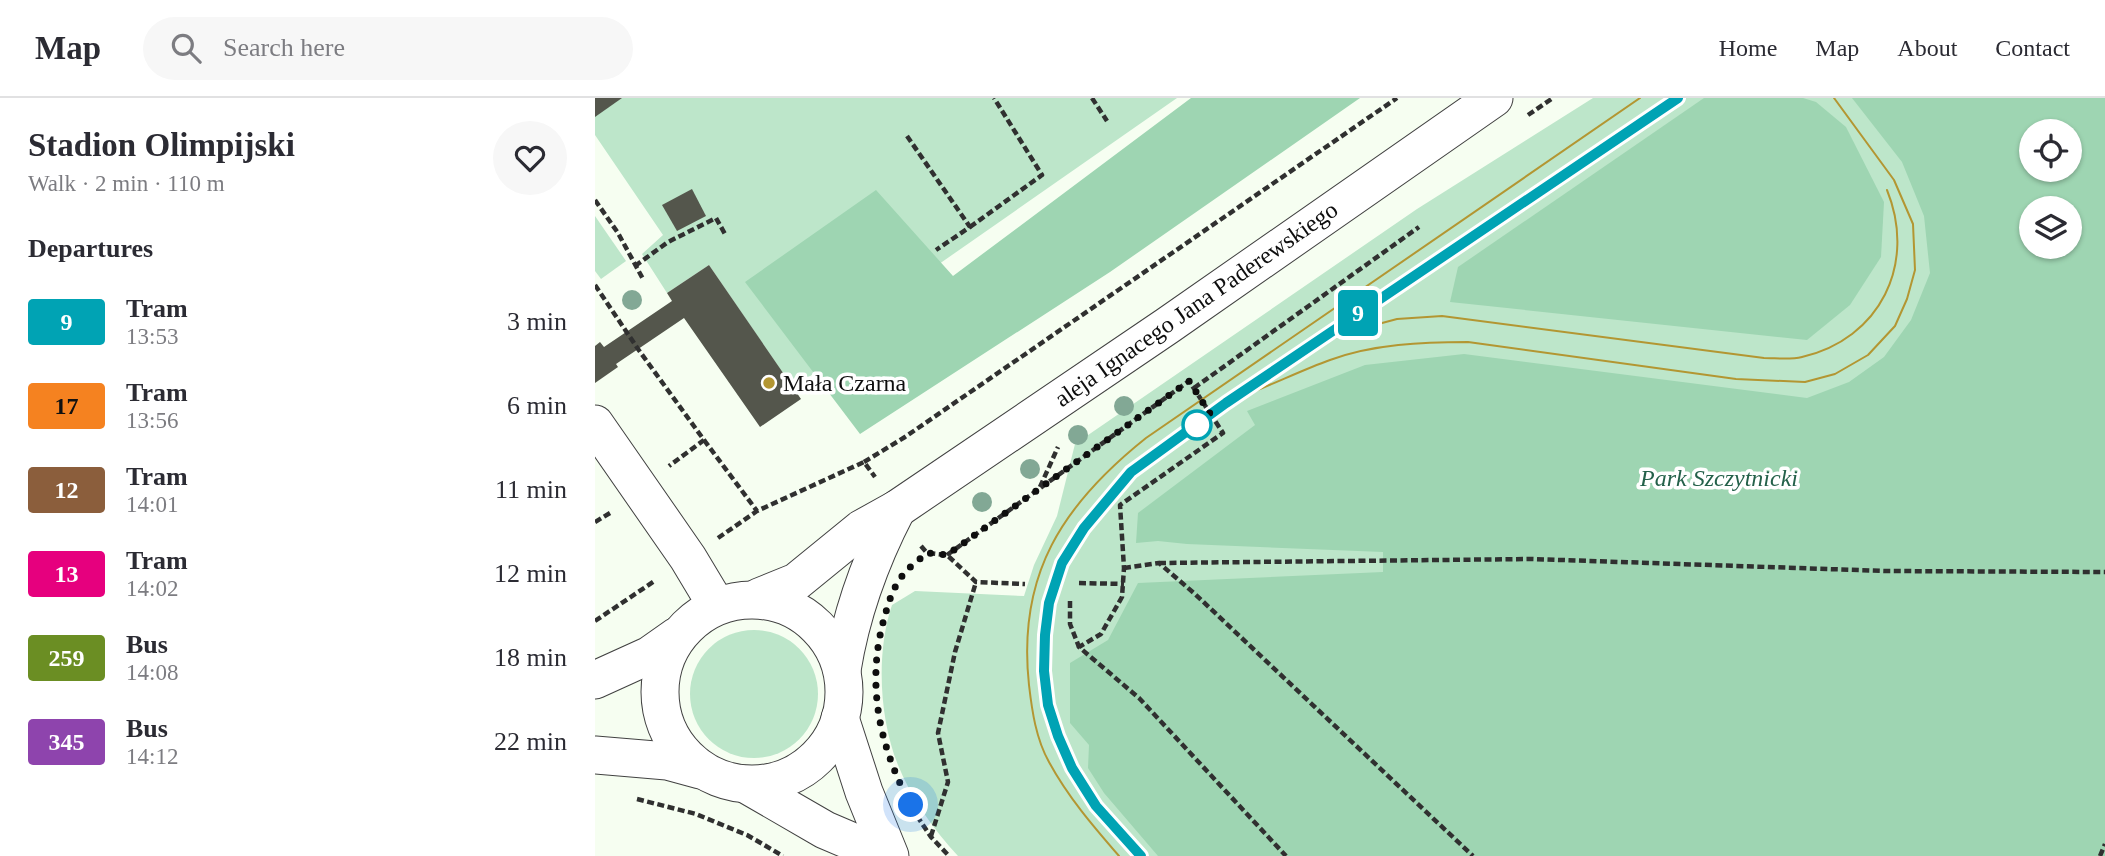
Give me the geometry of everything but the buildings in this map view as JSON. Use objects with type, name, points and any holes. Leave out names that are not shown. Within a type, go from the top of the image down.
[{"type":"street","name":"aleja Ignacego Jana Paderewskiego","points":[[759,597],[796,582],[861,529],[897,510],[1494,98]]},
{"type":"street","points":[[595,424],[626,499],[688,558],[715,603]]},
{"type":"street","points":[[595,755],[667,761],[701,770],[723,782],[749,786],[770,784],[807,768],[827,745],[840,718],[842,670],[847,643],[865,581],[897,510]]},
{"type":"street","points":[[595,680],[650,655],[677,636],[694,617],[715,603],[736,598],[759,597],[785,606],[804,617],[821,633],[842,670]]},
{"type":"street","points":[[677,636],[664,667],[661,695],[666,724],[680,749],[701,770]]},
{"type":"street","points":[[840,718],[888,856]]},
{"type":"street","points":[[749,786],[825,830],[888,856]]},
{"type":"path","points":[[936,250],[1042,175],[994,98]]},
{"type":"path","points":[[1092,98],[1107,121]]},
{"type":"path","points":[[595,285],[638,349],[757,511],[865,462],[1397,98]]},
{"type":"path","points":[[907,136],[970,227]]},
{"type":"path","points":[[595,200],[618,233],[643,279]]},
{"type":"path","points":[[635,266],[668,242],[716,218],[725,234]]},
{"type":"path","points":[[1194,388],[1419,228]]},
{"type":"path","points":[[947,555],[1189,381],[1223,433],[1120,505],[1124,568],[1122,597],[1101,635],[1079,647]]},
{"type":"path","points":[[595,522],[704,440]]},
{"type":"path","points":[[865,462],[927,553]]},
{"type":"path","points":[[918,560],[927,553],[947,555],[976,582],[1025,584]]},
{"type":"path","points":[[1124,568],[1159,564],[1532,559],[1886,571],[2105,572]]},
{"type":"path","points":[[1159,564],[1473,856]]},
{"type":"path","points":[[931,837],[948,782],[938,733],[955,652],[976,582]]},
{"type":"path","points":[[1079,583],[1124,584]]},
{"type":"path","points":[[1070,601],[1070,624],[1079,647],[1139,698],[1286,856]]},
{"type":"path","points":[[629,797],[696,814],[747,835],[783,856]]},
{"type":"path","points":[[911,805],[931,837],[949,856]]},
{"type":"path","points":[[2100,856],[2105,844]]},
{"type":"green space","points":[[595,98],[1177,98],[909,285],[899,314],[793,388],[709,265],[667,293],[642,254],[663,235],[595,135]]},
{"type":"green space","points":[[1191,98],[1360,98],[1110,272],[860,434],[745,282],[876,190],[953,276]]},
{"type":"green space","name":"Park Szczytnicki","points":[[1593,98],[2105,98],[2105,856],[958,856],[916,801],[903,777],[892,747],[884,706],[882,664],[892,605],[915,591],[1024,596],[1034,565],[1057,516],[1075,444],[1417,209]]},
{"type":"green space","points":[[1704,98],[1803,98],[1816,102],[1846,127],[1884,202],[1881,257],[1850,305],[1807,340],[1450,302],[1458,267]]},
{"type":"green space","name":"Park Szczytnicki","points":[[1852,98],[2105,98],[2105,856],[1158,856],[1104,793],[1088,768],[1089,745],[1070,723],[1070,663],[1108,640],[1138,583],[1383,572],[1383,552],[1158,541],[1136,543],[1138,513],[1255,425],[1247,411],[1365,365],[1464,354],[1807,398],[1849,382],[1884,357],[1911,320],[1930,273],[1924,216],[1902,162]]},
{"type":"green space","points":[[595,216],[626,261],[601,279],[595,271]]},
{"type":"green space","points":[[754,630],[779,635],[799,649],[813,669],[818,694],[813,719],[799,739],[779,753],[754,758],[729,753],[709,739],[695,719],[690,694],[695,669],[709,649],[729,635]]},
{"type":"tram line","points":[[1119,856],[1081,811],[1056,775],[1035,725],[1029,685],[1027,646],[1030,609],[1051,545],[1069,517],[1116,463],[1146,438],[1640,98]]},
{"type":"tram line","points":[[1141,856],[1096,806],[1072,768],[1048,705],[1044,671],[1049,603],[1061,563],[1084,528],[1131,472],[1302,350],[1678,98]]},
{"type":"tram line","name":"9","points":[[1141,856],[1096,806],[1072,768],[1048,705],[1044,671],[1049,603],[1062,563],[1084,528],[1131,472],[1226,403],[1678,98]]},
{"type":"tram line","points":[[1255,391],[1311,367],[1363,350],[1433,343],[1468,342],[1736,379],[1805,382],[1835,374],[1868,355],[1895,326],[1907,299],[1915,270],[1913,224],[1894,180],[1834,98]]},
{"type":"tram line","points":[[1328,340],[1397,319],[1442,316],[1764,358],[1802,357],[1829,348],[1852,334],[1871,316],[1885,294],[1894,271],[1897,245],[1895,218],[1887,190]]},
{"type":"place","name":"Mała Czarna","points":[[769,383]]},
{"type":"route","points":[[911,805],[893,772],[886,751],[878,714],[874,675],[877,644],[889,599],[902,575],[927,553],[947,555],[1189,381],[1211,415],[1197,425]]}]
